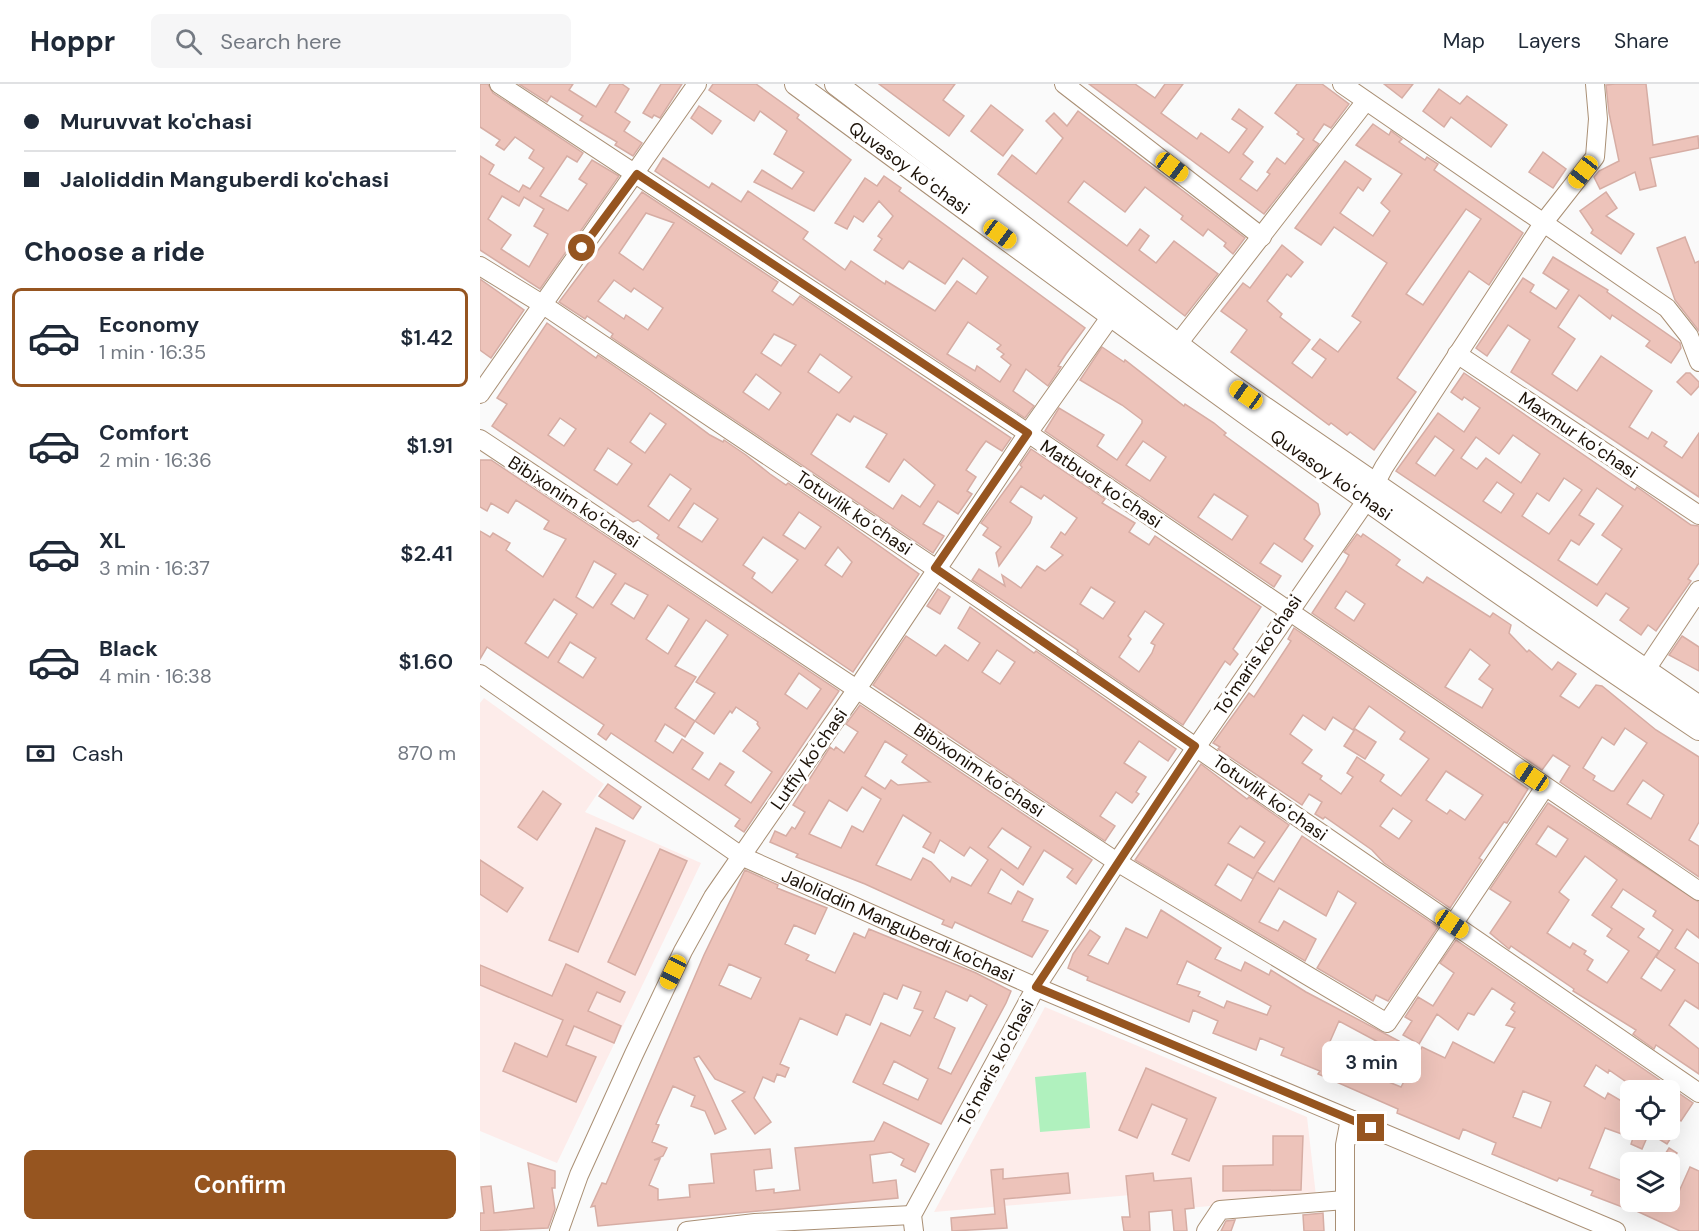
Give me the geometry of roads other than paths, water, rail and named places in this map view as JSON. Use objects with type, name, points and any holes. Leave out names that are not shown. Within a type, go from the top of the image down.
[{"type":"main road","name":"Quvasoy koʻchasi","points":[[796,84],[1111,316],[1370,493],[1699,729]]},
{"type":"main road","name":"Quvasoy koʻchasi","points":[[836,84],[1370,493],[1699,707]]},
{"type":"street","name":"Matbuot koʻchasi","points":[[499,84],[1028,433],[1699,891]]},
{"type":"street","points":[[480,394],[542,304],[637,174],[698,84]]},
{"type":"street","points":[[1064,84],[1263,237]]},
{"type":"street","points":[[1342,84],[1667,308],[1689,336],[1699,362]]},
{"type":"street","name":"Toʻmaris koʻchasi","points":[[913,1223],[1036,987],[1195,746],[1370,493],[1457,354],[1544,222],[1595,157],[1598,119],[1595,84]]},
{"type":"street","points":[[1184,350],[1263,237],[1366,101]]},
{"type":"street","name":"Totuvlik koʻchasi","points":[[480,266],[542,304],[935,568],[1699,1093]]},
{"type":"street","name":"Lutfiy koʻchasi","points":[[559,1231],[584,1165],[683,951],[712,897],[857,689],[935,568],[1111,316]]},
{"type":"street","name":"Maxmur koʻchasi","points":[[1457,354],[1699,515]]},
{"type":"street","name":"Bibixonim koʻchasi","points":[[480,439],[1117,862],[1386,1023],[1452,924]]},
{"type":"street","points":[[1640,668],[1699,590]]},
{"type":"street","name":"Jaloliddin Manguberdi ko'chasi","points":[[480,674],[741,856],[1036,987],[1616,1231]]},
{"type":"street","points":[[1452,924],[1545,787]]},
{"type":"street","points":[[1345,1231],[1345,1145],[1350,1119]]},
{"type":"street","points":[[1206,1231],[1220,1210],[1345,1200]]},
{"type":"street","points":[[687,1231],[755,1223],[913,1223]]}]
